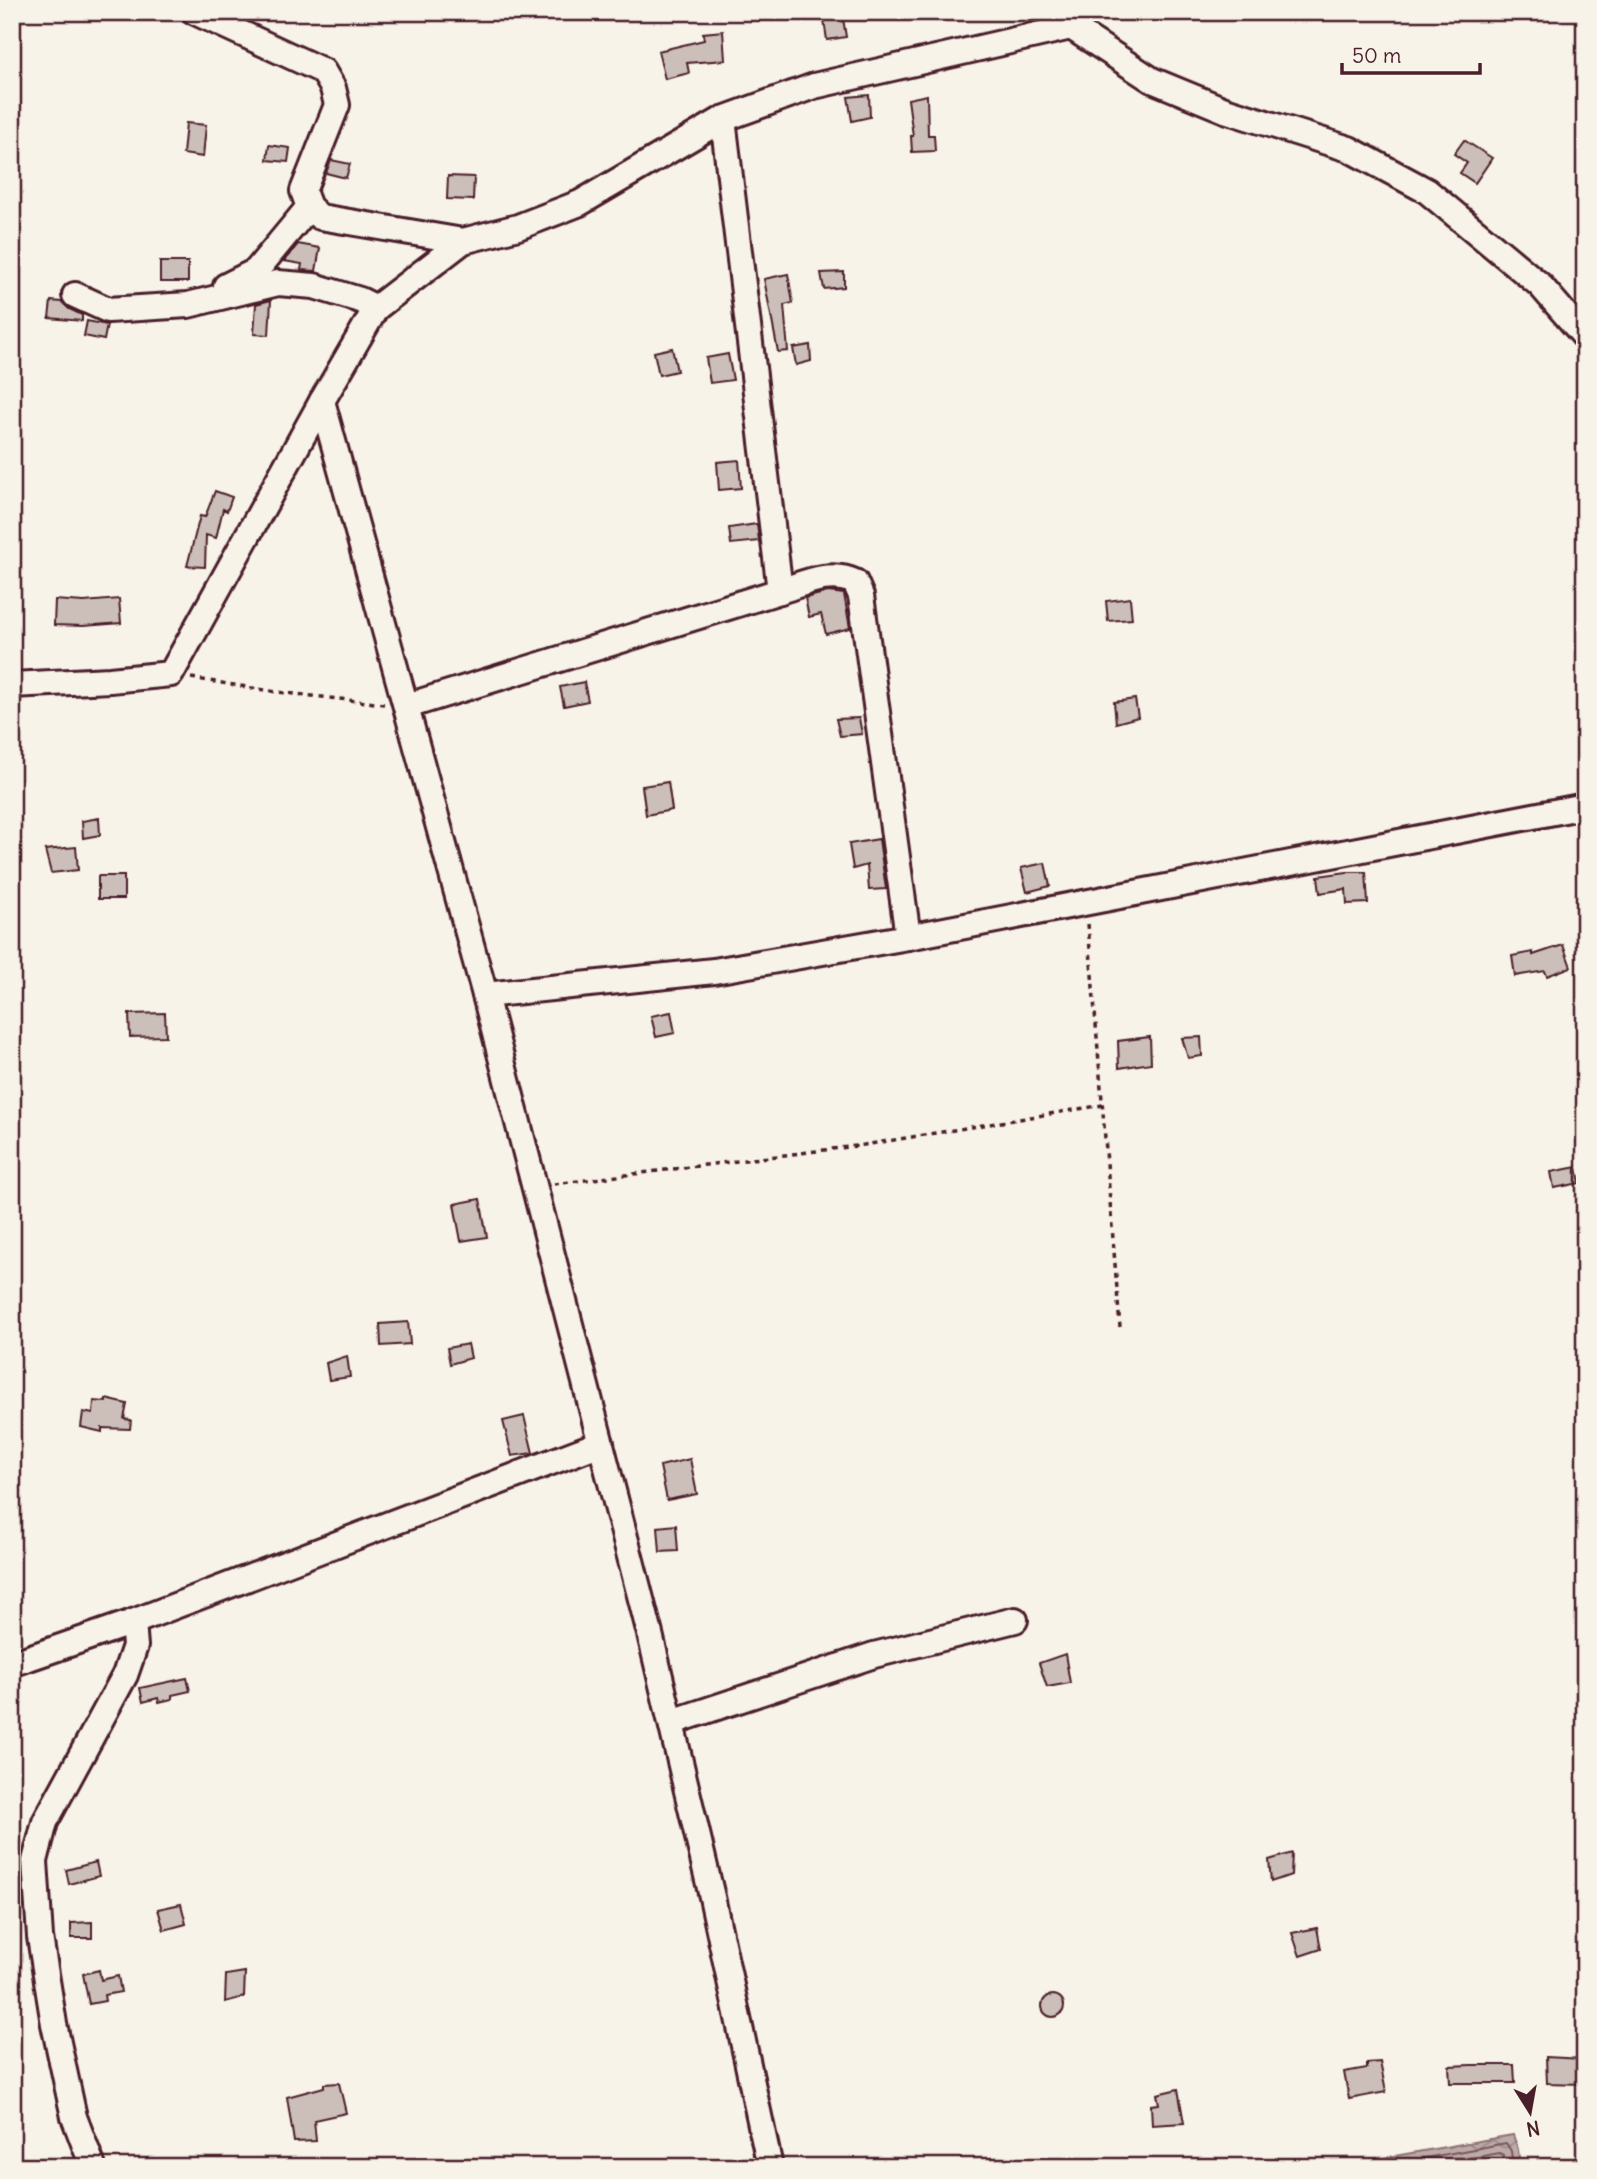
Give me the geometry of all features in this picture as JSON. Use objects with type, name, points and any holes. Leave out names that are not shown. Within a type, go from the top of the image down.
[{"type":"street","points":[[195,12],[323,71],[333,88],[337,105],[303,191],[310,207],[320,217],[463,241]]},
{"type":"street","points":[[12,685],[171,674],[376,308],[463,241],[518,227],[580,203],[723,119],[814,86],[1069,20],[1152,80],[1225,110],[1349,149],[1427,191],[1540,285],[1585,337]]},
{"type":"street","points":[[723,119],[780,591]]},
{"type":"street","points":[[188,305],[256,271],[310,207]]},
{"type":"street","points":[[75,295],[98,315],[188,305],[278,284],[314,286],[360,300],[376,308]]},
{"type":"street","points":[[322,401],[485,995],[672,1722],[770,2167]]},
{"type":"street","points":[[407,706],[827,576],[842,576],[855,582],[860,596],[908,937]]},
{"type":"street","points":[[485,995],[714,971],[908,937],[1585,806]]},
{"type":"street","points":[[12,1661],[17,1662],[133,1622],[601,1443]]},
{"type":"street","points":[[672,1722],[874,1655],[1015,1620]]},
{"type":"street","points":[[93,2167],[74,2117],[54,2024],[40,1937],[35,1861],[46,1822],[125,1675],[135,1646],[133,1622]]},
{"type":"path","points":[[171,674],[277,692],[407,706]]},
{"type":"path","points":[[1086,901],[1120,1327]]},
{"type":"path","points":[[534,1187],[864,1145],[1103,1105]]},
{"type":"water","points":[[1513,2135],[1520,2167],[1333,2167]]},
{"type":"building","points":[[842,12],[846,37],[827,40],[823,14]]},
{"type":"building","points":[[723,31],[725,60],[687,63],[689,73],[665,79],[658,51],[704,40],[703,33]]},
{"type":"building","points":[[869,95],[870,117],[852,121],[848,97]]},
{"type":"building","points":[[927,95],[928,135],[934,135],[935,151],[912,152],[913,136],[908,99]]},
{"type":"building","points":[[186,123],[206,125],[203,157],[183,154]]},
{"type":"building","points":[[1464,140],[1492,158],[1475,183],[1460,173],[1467,163],[1454,154]]},
{"type":"building","points":[[269,145],[290,148],[288,162],[267,160]]},
{"type":"building","points":[[331,160],[350,164],[346,178],[326,173]]},
{"type":"building","points":[[448,176],[474,177],[473,200],[447,199]]},
{"type":"building","points":[[298,244],[320,248],[316,271],[301,270],[302,264],[284,261]]},
{"type":"building","points":[[160,262],[188,262],[188,282],[160,282]]},
{"type":"building","points":[[844,272],[844,287],[824,289],[821,273]]},
{"type":"building","points":[[788,274],[793,303],[784,305],[788,351],[778,352],[764,279]]},
{"type":"building","points":[[271,300],[269,335],[254,334],[256,304]]},
{"type":"building","points":[[51,301],[62,302],[82,315],[82,321],[49,318]]},
{"type":"building","points":[[87,321],[107,325],[104,340],[84,336]]},
{"type":"building","points":[[810,345],[811,361],[796,365],[793,348]]},
{"type":"building","points":[[672,348],[677,371],[659,375],[654,352]]},
{"type":"building","points":[[728,354],[733,380],[710,383],[706,358]]},
{"type":"building","points":[[739,460],[741,488],[719,490],[717,462]]},
{"type":"building","points":[[215,491],[232,497],[227,511],[223,509],[216,538],[206,535],[205,567],[187,566],[200,516],[205,517]]},
{"type":"building","points":[[757,524],[759,541],[731,544],[729,528]]},
{"type":"building","points":[[828,592],[844,594],[850,628],[826,634],[821,614],[809,617],[805,598]]},
{"type":"building","points":[[1130,598],[1132,619],[1108,621],[1106,601]]},
{"type":"building","points":[[119,599],[121,623],[54,625],[55,600],[84,602]]},
{"type":"building","points":[[584,682],[588,701],[564,706],[560,687]]},
{"type":"building","points":[[1135,699],[1138,717],[1116,723],[1114,702]]},
{"type":"building","points":[[859,718],[862,734],[840,736],[836,719]]},
{"type":"building","points":[[668,782],[672,810],[646,815],[642,786]]},
{"type":"building","points":[[99,818],[100,835],[83,838],[82,821]]},
{"type":"building","points":[[879,839],[886,889],[869,890],[867,865],[853,869],[849,844]]},
{"type":"building","points":[[76,847],[78,870],[51,873],[45,850]]},
{"type":"building","points":[[1045,863],[1050,886],[1027,892],[1021,868]]},
{"type":"building","points":[[1366,872],[1368,903],[1347,904],[1346,889],[1320,893],[1318,876]]},
{"type":"building","points":[[98,876],[124,876],[124,899],[98,899]]},
{"type":"building","points":[[1563,945],[1571,967],[1547,976],[1545,971],[1515,976],[1512,956],[1533,952],[1533,955]]},
{"type":"building","points":[[671,1012],[675,1033],[656,1037],[651,1016]]},
{"type":"building","points":[[165,1013],[166,1036],[130,1037],[129,1014]]},
{"type":"building","points":[[1150,1037],[1151,1063],[1119,1068],[1118,1041]]},
{"type":"building","points":[[1201,1037],[1202,1056],[1188,1058],[1182,1038]]},
{"type":"building","points":[[1577,1167],[1580,1183],[1554,1188],[1551,1172]]},
{"type":"building","points":[[480,1199],[487,1237],[461,1241],[454,1204]]},
{"type":"building","points":[[408,1322],[410,1344],[381,1346],[380,1324]]},
{"type":"building","points":[[468,1344],[471,1358],[450,1364],[447,1348]]},
{"type":"building","points":[[347,1356],[350,1377],[329,1380],[326,1363]]},
{"type":"building","points":[[106,1399],[127,1404],[124,1419],[131,1420],[130,1429],[102,1428],[102,1432],[81,1427],[83,1412],[93,1414],[94,1401],[106,1402]]},
{"type":"building","points":[[524,1416],[533,1453],[512,1456],[503,1421]]},
{"type":"building","points":[[690,1459],[697,1494],[667,1500],[660,1466]]},
{"type":"building","points":[[676,1525],[678,1551],[660,1552],[658,1527]]},
{"type":"building","points":[[1065,1654],[1070,1683],[1047,1687],[1039,1663]]},
{"type":"building","points":[[187,1678],[190,1691],[172,1695],[172,1699],[159,1702],[158,1698],[143,1702],[140,1688]]},
{"type":"building","points":[[1292,1853],[1291,1875],[1271,1882],[1269,1860]]},
{"type":"building","points":[[96,1862],[99,1876],[69,1884],[66,1870]]},
{"type":"building","points":[[181,1904],[186,1924],[164,1930],[158,1909]]},
{"type":"building","points":[[92,1922],[92,1938],[71,1938],[71,1923]]},
{"type":"building","points":[[1317,1928],[1321,1949],[1300,1956],[1292,1933]]},
{"type":"building","points":[[99,1970],[101,1980],[118,1976],[121,1992],[104,1995],[105,2001],[89,2004],[83,1974]]},
{"type":"building","points":[[245,1972],[244,1997],[225,2002],[226,1975]]},
{"type":"building","points":[[1049,1995],[1057,1995],[1064,2002],[1064,2010],[1057,2017],[1049,2017],[1042,2010],[1042,2002]]},
{"type":"building","points":[[1546,2057],[1583,2059],[1582,2084],[1547,2083]]},
{"type":"building","points":[[1380,2062],[1386,2092],[1349,2099],[1344,2072],[1367,2068],[1367,2063]]},
{"type":"building","points":[[1514,2065],[1515,2083],[1450,2083],[1449,2066]]},
{"type":"building","points":[[339,2083],[346,2113],[314,2120],[316,2141],[294,2142],[287,2097],[324,2087],[324,2084]]},
{"type":"building","points":[[1178,2089],[1184,2123],[1152,2125],[1151,2105],[1159,2104],[1157,2094]]}]
